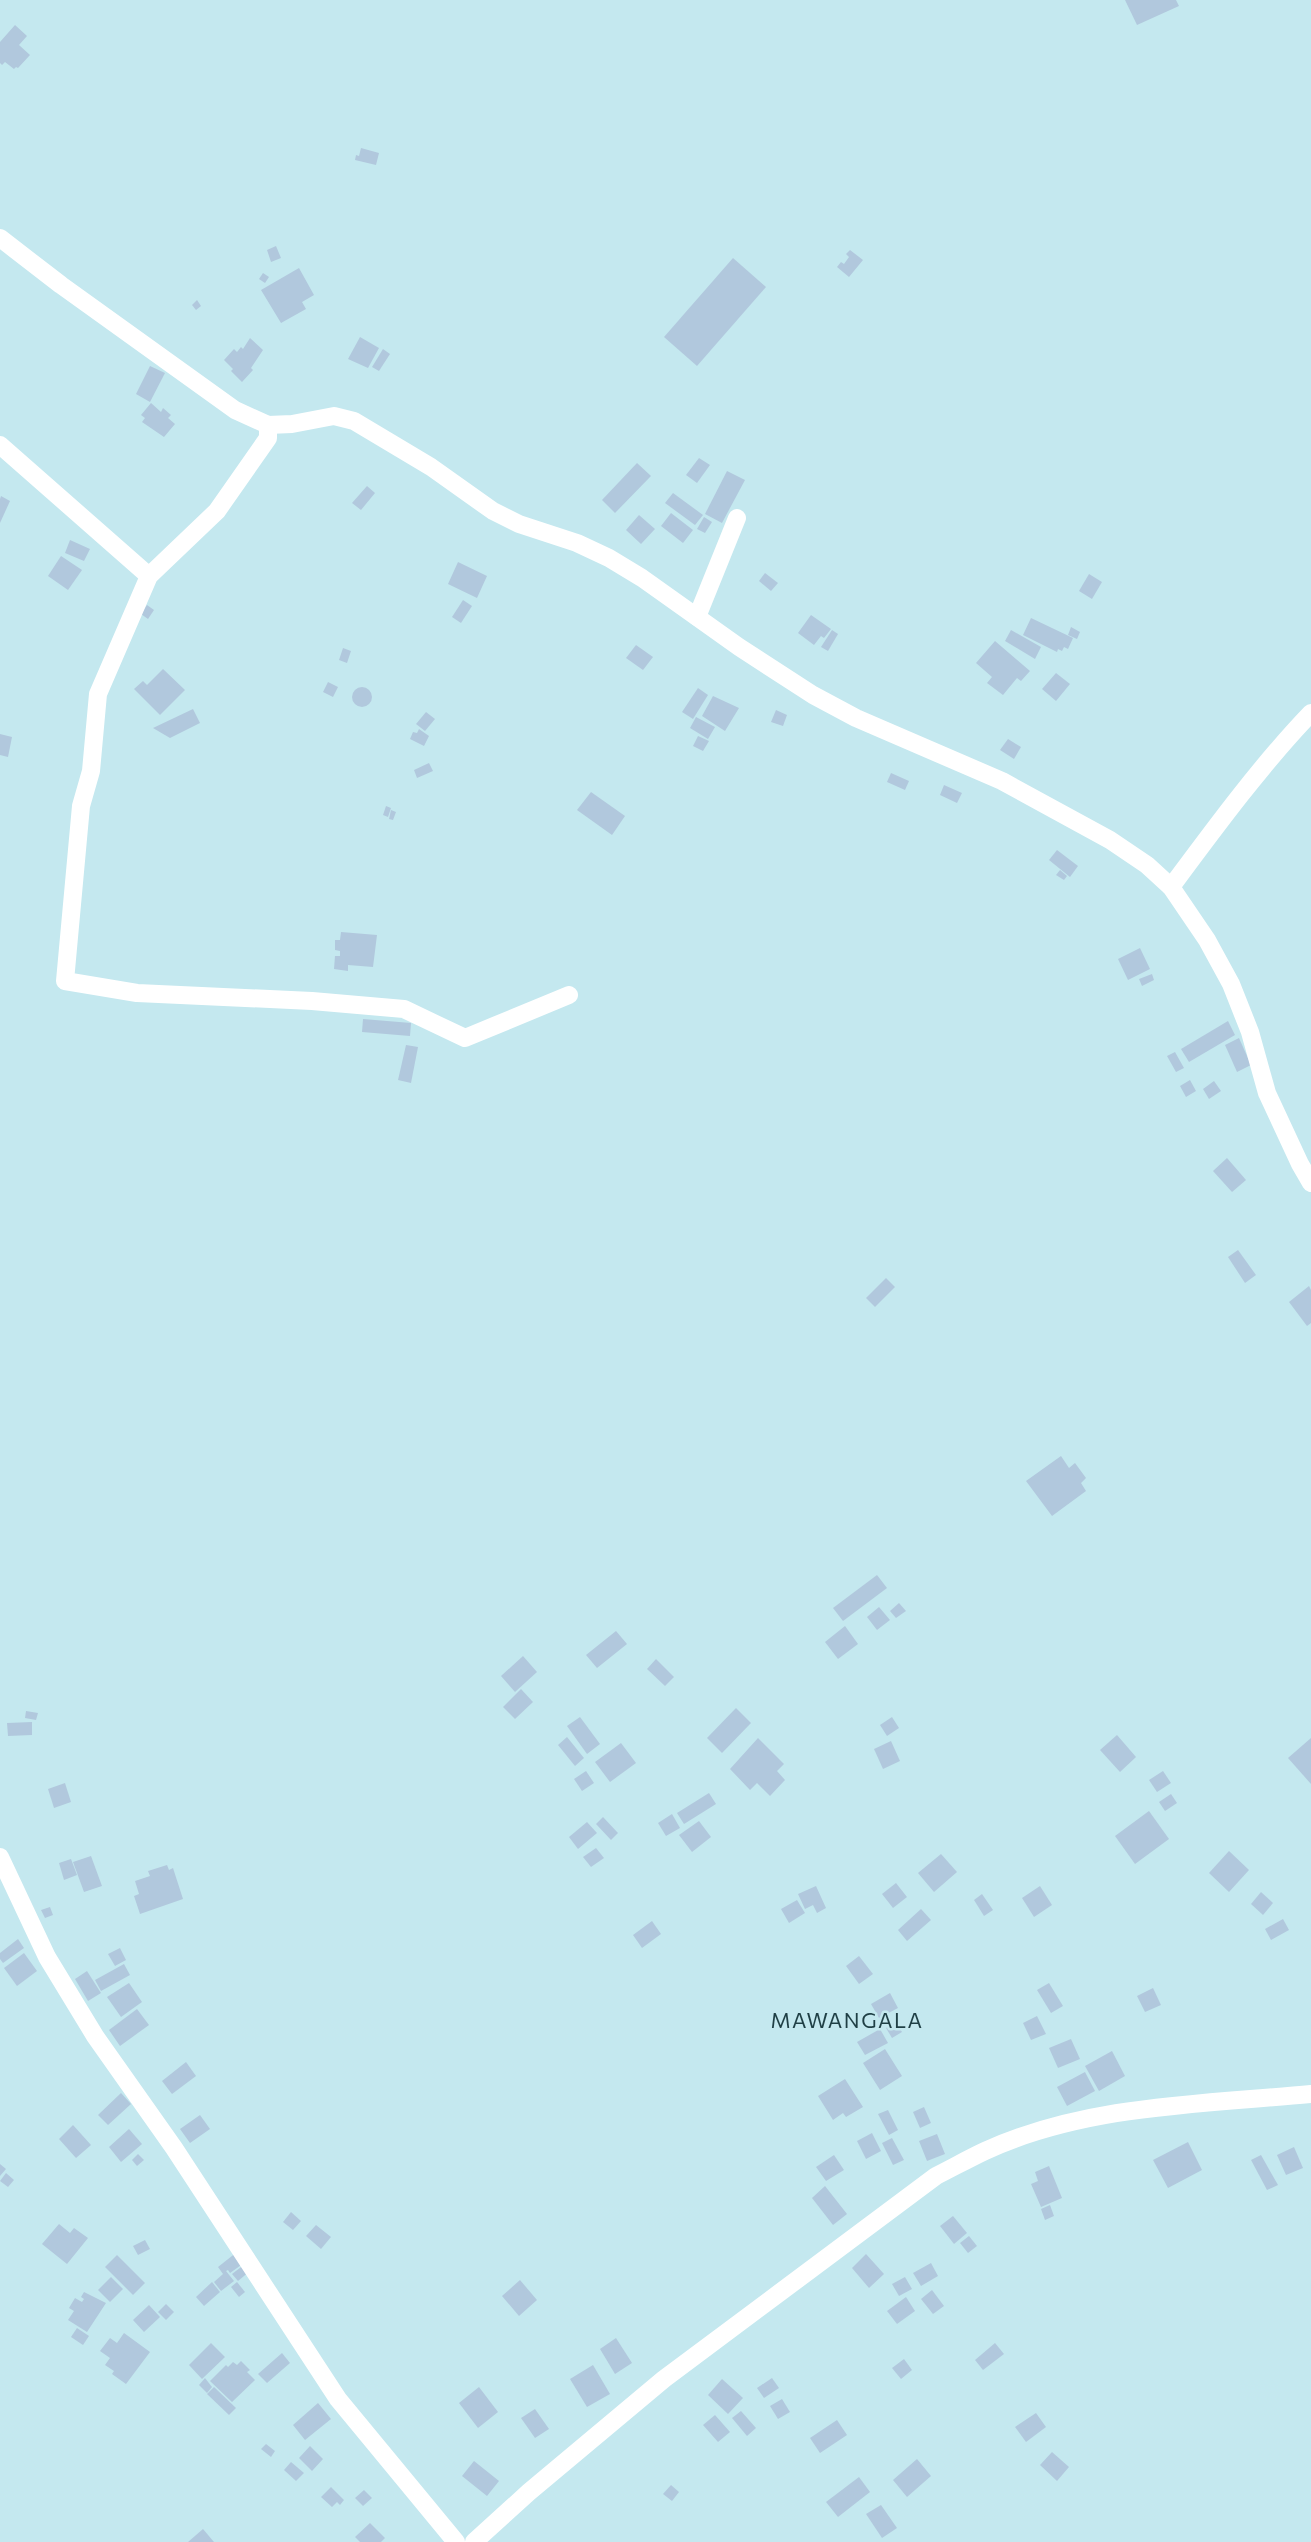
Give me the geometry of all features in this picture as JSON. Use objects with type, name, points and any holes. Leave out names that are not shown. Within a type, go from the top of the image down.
[{"type":"street","points":[[0,238],[61,285],[235,410],[268,425],[292,424],[334,416],[354,421],[431,467],[493,511],[519,524],[577,543],[609,558],[813,695],[856,718],[1002,781],[1110,840],[1147,865],[1171,887],[1207,940],[1231,984],[1250,1032],[1267,1093],[1311,1183]]},
{"type":"street","points":[[268,425],[268,438],[217,511],[149,576],[98,694],[91,771],[81,806],[65,981],[137,993],[312,1001],[404,1009],[465,1038],[569,995]]},
{"type":"street","points":[[0,445],[149,576]]},
{"type":"street","points":[[697,617],[737,518]]},
{"type":"street","points":[[1171,887],[1215,828],[1311,713]]},
{"type":"street","points":[[0,1857],[47,1957],[95,2036],[174,2148],[338,2399],[456,2542]]},
{"type":"street","points":[[474,2542],[529,2492],[664,2379],[936,2176],[986,2150],[1070,2123],[1136,2111],[1311,2094]]},
{"type":"building","points":[[1125,0],[1176,0],[1179,6],[1137,25]]},
{"type":"building","points":[[15,25],[27,36],[19,45],[30,55],[18,68],[14,69],[5,62],[2,65],[0,63],[0,42]]},
{"type":"building","points":[[361,148],[379,153],[376,165],[355,160]]},
{"type":"building","points":[[276,246],[281,258],[271,262],[267,250]]},
{"type":"building","points":[[850,250],[863,260],[849,277],[837,267],[841,262],[844,264],[849,257],[846,254]]},
{"type":"building","points":[[733,258],[766,287],[697,366],[664,337]]},
{"type":"building","points":[[299,268],[314,295],[302,302],[306,309],[281,323],[261,290]]},
{"type":"building","points":[[263,273],[269,277],[265,283],[259,279]]},
{"type":"building","points":[[197,300],[201,306],[196,310],[192,305]]},
{"type":"building","points":[[360,337],[379,348],[368,368],[348,359]]},
{"type":"building","points":[[250,338],[263,350],[251,368],[253,370],[242,382],[224,360],[234,349],[237,352],[241,347],[243,349]]},
{"type":"building","points":[[383,349],[390,354],[379,371],[372,367]]},
{"type":"building","points":[[150,366],[165,373],[150,402],[136,394]]},
{"type":"building","points":[[151,403],[161,412],[163,408],[171,415],[168,418],[175,424],[164,437],[142,422],[145,418],[141,415]]},
{"type":"building","points":[[699,458],[710,465],[697,483],[686,475]]},
{"type":"building","points":[[637,463],[651,476],[615,513],[602,500]]},
{"type":"building","points":[[727,471],[745,480],[722,523],[705,514]]},
{"type":"building","points":[[367,486],[375,493],[361,510],[352,503]]},
{"type":"building","points":[[673,493],[703,515],[695,525],[665,503]]},
{"type":"building","points":[[1,496],[10,501],[0,523],[0,499]]},
{"type":"building","points":[[671,513],[693,530],[683,543],[661,526]]},
{"type":"building","points":[[639,515],[655,529],[641,544],[626,530]]},
{"type":"building","points":[[704,517],[712,522],[705,533],[697,529]]},
{"type":"building","points":[[70,540],[90,549],[84,561],[65,553]]},
{"type":"building","points":[[61,556],[82,570],[68,590],[48,576]]},
{"type":"building","points":[[458,562],[487,576],[477,598],[448,584]]},
{"type":"building","points":[[765,573],[778,583],[771,591],[759,581]]},
{"type":"building","points":[[1089,574],[1102,582],[1092,599],[1079,591]]},
{"type":"building","points":[[463,600],[472,606],[461,623],[452,617]]},
{"type":"building","points":[[147,605],[154,610],[148,619],[141,614]]},
{"type":"building","points":[[811,615],[831,629],[814,645],[798,633]]},
{"type":"building","points":[[1031,618],[1073,638],[1068,649],[1064,647],[1062,651],[1058,649],[1057,652],[1023,635]]},
{"type":"building","points":[[1071,627],[1080,632],[1077,639],[1068,635]]},
{"type":"building","points":[[832,630],[838,634],[828,651],[821,647]]},
{"type":"building","points":[[1011,630],[1041,647],[1035,659],[1005,641]]},
{"type":"building","points":[[995,641],[1030,671],[1021,681],[1017,678],[1003,695],[987,683],[992,677],[976,663]]},
{"type":"building","points":[[636,645],[653,657],[643,670],[626,658]]},
{"type":"building","points":[[343,648],[351,651],[347,663],[339,660]]},
{"type":"building","points":[[163,669],[185,690],[160,715],[134,689],[143,681],[147,685]]},
{"type":"building","points":[[1056,673],[1070,684],[1056,701],[1042,689]]},
{"type":"building","points":[[328,682],[338,687],[333,697],[323,692]]},
{"type":"building","points":[[362,687],[369,690],[372,697],[369,704],[362,707],[355,704],[352,697],[355,690]]},
{"type":"building","points":[[698,688],[708,695],[693,719],[682,712]]},
{"type":"building","points":[[713,696],[739,708],[725,731],[702,716]]},
{"type":"building","points":[[193,709],[200,723],[170,738],[153,728]]},
{"type":"building","points":[[776,710],[787,715],[783,726],[771,722]]},
{"type":"building","points":[[426,712],[435,719],[425,731],[416,724]]},
{"type":"building","points":[[696,717],[715,727],[708,739],[690,728]]},
{"type":"building","points":[[419,729],[429,736],[424,746],[410,739],[413,732],[417,733]]},
{"type":"building","points":[[0,734],[12,737],[8,757],[0,755]]},
{"type":"building","points":[[698,736],[709,741],[703,751],[693,746]]},
{"type":"building","points":[[1008,739],[1021,747],[1014,759],[1000,750]]},
{"type":"building","points":[[429,763],[433,771],[417,778],[414,770]]},
{"type":"building","points":[[891,773],[909,781],[905,790],[887,782]]},
{"type":"building","points":[[944,785],[962,793],[957,803],[940,795]]},
{"type":"building","points":[[591,792],[625,816],[612,835],[577,810]]},
{"type":"building","points":[[386,806],[391,808],[388,817],[383,815]]},
{"type":"building","points":[[391,810],[396,812],[393,820],[389,819]]},
{"type":"building","points":[[1057,850],[1078,866],[1070,877],[1049,860]]},
{"type":"building","points":[[1060,870],[1067,876],[1064,880],[1056,875]]},
{"type":"building","points":[[341,932],[377,935],[373,967],[348,965],[348,971],[334,969],[335,956],[340,956],[340,951],[335,950],[335,940],[340,940]]},
{"type":"building","points":[[1140,948],[1150,969],[1128,980],[1118,959]]},
{"type":"building","points":[[1152,974],[1154,980],[1142,986],[1139,979]]},
{"type":"building","points":[[363,1019],[411,1023],[410,1036],[362,1032]]},
{"type":"building","points":[[1228,1021],[1235,1035],[1189,1062],[1181,1049]]},
{"type":"building","points":[[1239,1038],[1251,1065],[1237,1072],[1225,1045]]},
{"type":"building","points":[[406,1045],[418,1047],[411,1083],[398,1080]]},
{"type":"building","points":[[1175,1052],[1184,1068],[1176,1072],[1167,1056]]},
{"type":"building","points":[[1190,1080],[1196,1091],[1186,1097],[1180,1086]]},
{"type":"building","points":[[1214,1081],[1221,1091],[1209,1099],[1203,1089]]},
{"type":"building","points":[[1227,1158],[1246,1180],[1232,1192],[1213,1171]]},
{"type":"building","points":[[1238,1250],[1256,1275],[1245,1283],[1228,1257]]},
{"type":"building","points":[[886,1278],[895,1287],[875,1307],[866,1298]]},
{"type":"building","points":[[1309,1286],[1311,1323],[1307,1326],[1289,1302]]},
{"type":"building","points":[[1061,1456],[1069,1468],[1075,1463],[1086,1478],[1081,1483],[1086,1491],[1052,1516],[1026,1481]]},
{"type":"building","points":[[877,1575],[887,1588],[843,1621],[833,1608]]},
{"type":"building","points":[[899,1603],[906,1611],[896,1618],[890,1611]]},
{"type":"building","points":[[879,1607],[890,1620],[877,1630],[867,1617]]},
{"type":"building","points":[[845,1626],[858,1644],[838,1659],[825,1642]]},
{"type":"building","points":[[616,1631],[627,1644],[597,1668],[586,1655]]},
{"type":"building","points":[[523,1656],[537,1672],[515,1692],[501,1676]]},
{"type":"building","points":[[656,1659],[674,1677],[665,1686],[647,1669]]},
{"type":"building","points":[[521,1689],[533,1702],[515,1719],[503,1707]]},
{"type":"building","points":[[736,1708],[751,1723],[722,1753],[707,1738]]},
{"type":"building","points":[[26,1711],[38,1713],[36,1720],[25,1718]]},
{"type":"building","points":[[580,1717],[600,1744],[587,1754],[567,1726]]},
{"type":"building","points":[[892,1717],[899,1728],[887,1736],[880,1725]]},
{"type":"building","points":[[32,1722],[32,1735],[8,1736],[7,1723]]},
{"type":"building","points":[[1117,1735],[1136,1757],[1120,1772],[1100,1750]]},
{"type":"building","points":[[567,1737],[584,1758],[575,1766],[558,1745]]},
{"type":"building","points":[[758,1738],[784,1764],[777,1771],[785,1780],[770,1796],[757,1783],[750,1790],[730,1769]]},
{"type":"building","points":[[1311,1738],[1311,1784],[1288,1758]]},
{"type":"building","points":[[891,1741],[900,1761],[883,1769],[874,1749]]},
{"type":"building","points":[[621,1743],[636,1763],[610,1782],[595,1762]]},
{"type":"building","points":[[586,1771],[594,1783],[582,1791],[574,1779]]},
{"type":"building","points":[[1163,1771],[1171,1783],[1157,1792],[1149,1780]]},
{"type":"building","points":[[65,1783],[71,1802],[54,1808],[48,1789]]},
{"type":"building","points":[[709,1793],[716,1804],[684,1824],[677,1813]]},
{"type":"building","points":[[1171,1794],[1177,1803],[1165,1811],[1159,1802]]},
{"type":"building","points":[[1149,1811],[1169,1839],[1135,1864],[1115,1836]]},
{"type":"building","points":[[672,1814],[680,1828],[666,1836],[658,1823]]},
{"type":"building","points":[[603,1817],[618,1833],[611,1840],[596,1824]]},
{"type":"building","points":[[699,1821],[711,1837],[692,1852],[679,1835]]},
{"type":"building","points":[[587,1822],[597,1833],[578,1849],[569,1837]]},
{"type":"building","points":[[596,1848],[604,1858],[591,1867],[583,1857]]},
{"type":"building","points":[[1229,1851],[1249,1870],[1229,1892],[1209,1873]]},
{"type":"building","points":[[941,1854],[957,1872],[934,1892],[918,1873]]},
{"type":"building","points":[[91,1856],[102,1886],[84,1892],[73,1862]]},
{"type":"building","points":[[71,1859],[77,1875],[64,1880],[59,1863]]},
{"type":"building","points":[[167,1865],[169,1870],[173,1868],[183,1899],[140,1914],[134,1896],[139,1894],[135,1881],[150,1876],[148,1871]]},
{"type":"building","points":[[896,1883],[907,1897],[893,1908],[882,1894]]},
{"type":"building","points":[[816,1886],[826,1908],[817,1913],[813,1905],[805,1909],[798,1894]]},
{"type":"building","points":[[1040,1886],[1052,1905],[1034,1917],[1022,1898]]},
{"type":"building","points":[[1261,1892],[1273,1903],[1263,1915],[1251,1904]]},
{"type":"building","points":[[982,1894],[993,1910],[984,1916],[974,1900]]},
{"type":"building","points":[[797,1900],[805,1913],[789,1923],[781,1909]]},
{"type":"building","points":[[50,1907],[53,1915],[45,1918],[41,1910]]},
{"type":"building","points":[[921,1909],[931,1920],[907,1941],[898,1930]]},
{"type":"building","points":[[1283,1919],[1289,1930],[1271,1940],[1265,1929]]},
{"type":"building","points":[[652,1921],[661,1934],[642,1948],[633,1935]]},
{"type":"building","points":[[18,1939],[24,1948],[3,1963],[0,1953]]},
{"type":"building","points":[[120,1948],[126,1960],[115,1966],[108,1954]]},
{"type":"building","points":[[24,1953],[37,1971],[17,1986],[4,1968]]},
{"type":"building","points":[[859,1956],[873,1974],[859,1984],[846,1966]]},
{"type":"building","points":[[124,1964],[130,1975],[101,1991],[95,1980]]},
{"type":"building","points":[[87,1971],[101,1993],[88,2001],[75,1979]]},
{"type":"building","points":[[129,1983],[142,2002],[121,2017],[107,1997]]},
{"type":"building","points":[[1049,1983],[1063,2006],[1051,2013],[1037,1990]]},
{"type":"building","points":[[1153,1988],[1161,2005],[1145,2012],[1137,1996]]},
{"type":"building","points":[[890,1993],[898,2008],[879,2018],[871,2004]]},
{"type":"building","points":[[137,2009],[149,2025],[120,2046],[109,2030]]},
{"type":"building","points":[[1037,2016],[1046,2034],[1031,2040],[1023,2023]]},
{"type":"building","points":[[896,2022],[902,2032],[892,2038],[886,2028]]},
{"type":"building","points":[[880,2029],[888,2043],[865,2055],[857,2042]]},
{"type":"building","points":[[1071,2039],[1080,2059],[1058,2068],[1049,2048]]},
{"type":"building","points":[[885,2049],[902,2076],[880,2090],[863,2063]]},
{"type":"building","points":[[1112,2051],[1125,2076],[1099,2091],[1085,2066]]},
{"type":"building","points":[[186,2062],[196,2076],[172,2094],[162,2081]]},
{"type":"building","points":[[1085,2072],[1095,2091],[1067,2106],[1057,2087]]},
{"type":"building","points":[[845,2079],[863,2107],[846,2117],[843,2113],[833,2120],[818,2096]]},
{"type":"building","points":[[121,2093],[131,2104],[108,2125],[98,2115]]},
{"type":"building","points":[[924,2107],[931,2123],[920,2128],[913,2112]]},
{"type":"building","points":[[888,2110],[898,2130],[889,2135],[878,2114]]},
{"type":"building","points":[[200,2115],[210,2129],[190,2143],[180,2129]]},
{"type":"building","points":[[73,2125],[91,2145],[76,2158],[59,2139]]},
{"type":"building","points":[[129,2129],[142,2144],[121,2162],[109,2147]]},
{"type":"building","points":[[872,2133],[881,2151],[866,2159],[857,2141]]},
{"type":"building","points":[[937,2134],[945,2154],[927,2161],[919,2141]]},
{"type":"building","points":[[892,2138],[904,2160],[893,2165],[882,2143]]},
{"type":"building","points":[[1188,2142],[1202,2170],[1168,2188],[1153,2160]]},
{"type":"building","points":[[1294,2147],[1303,2168],[1286,2175],[1277,2155]]},
{"type":"building","points":[[138,2154],[144,2160],[137,2166],[132,2160]]},
{"type":"building","points":[[834,2155],[844,2170],[826,2181],[816,2167]]},
{"type":"building","points":[[1261,2155],[1278,2185],[1267,2190],[1251,2160]]},
{"type":"building","points":[[0,2164],[6,2169],[0,2176]]},
{"type":"building","points":[[1049,2166],[1062,2198],[1041,2207],[1031,2184],[1038,2181],[1035,2172]]},
{"type":"building","points":[[6,2173],[14,2180],[8,2187],[0,2181]]},
{"type":"building","points":[[825,2186],[847,2214],[833,2225],[812,2198]]},
{"type":"building","points":[[1050,2205],[1054,2216],[1045,2220],[1041,2209]]},
{"type":"building","points":[[291,2212],[301,2221],[293,2230],[283,2222]]},
{"type":"building","points":[[953,2216],[967,2233],[954,2244],[940,2226]]},
{"type":"building","points":[[59,2224],[70,2233],[74,2228],[88,2238],[67,2264],[42,2244]]},
{"type":"building","points":[[316,2225],[331,2237],[321,2249],[306,2236]]},
{"type":"building","points":[[969,2236],[977,2246],[968,2253],[960,2243]]},
{"type":"building","points":[[145,2240],[150,2249],[138,2255],[133,2246]]},
{"type":"building","points":[[237,2252],[244,2263],[230,2273],[226,2271],[234,2281],[221,2291],[214,2282],[223,2274],[218,2267]]},
{"type":"building","points":[[866,2254],[884,2274],[869,2288],[852,2268]]},
{"type":"building","points":[[117,2255],[145,2283],[133,2295],[105,2267]]},
{"type":"building","points":[[931,2263],[938,2276],[921,2286],[913,2273]]},
{"type":"building","points":[[245,2264],[250,2271],[238,2281],[232,2274]]},
{"type":"building","points":[[111,2277],[123,2289],[110,2302],[98,2290]]},
{"type":"building","points":[[905,2277],[912,2289],[899,2296],[892,2284]]},
{"type":"building","points":[[520,2280],[537,2300],[519,2316],[502,2296]]},
{"type":"building","points":[[212,2282],[220,2292],[204,2306],[196,2297]]},
{"type":"building","points":[[237,2282],[245,2292],[239,2297],[231,2287]]},
{"type":"building","points":[[932,2290],[944,2306],[933,2314],[921,2299]]},
{"type":"building","points":[[84,2292],[106,2303],[87,2332],[68,2320],[74,2311],[69,2308],[75,2298],[82,2302],[84,2299],[81,2297]]},
{"type":"building","points":[[906,2297],[915,2311],[897,2324],[887,2311]]},
{"type":"building","points":[[166,2304],[174,2312],[166,2320],[158,2312]]},
{"type":"building","points":[[149,2305],[160,2317],[144,2332],[133,2320]]},
{"type":"building","points":[[77,2328],[89,2336],[83,2345],[71,2337]]},
{"type":"building","points":[[124,2333],[150,2352],[126,2384],[112,2374],[114,2371],[105,2365],[110,2358],[100,2351],[110,2338],[117,2343]]},
{"type":"building","points":[[616,2338],[632,2363],[615,2374],[600,2349]]},
{"type":"building","points":[[211,2343],[225,2357],[202,2379],[189,2365]]},
{"type":"building","points":[[995,2343],[1004,2354],[983,2370],[975,2360]]},
{"type":"building","points":[[282,2353],[290,2363],[267,2383],[258,2374]]},
{"type":"building","points":[[904,2359],[912,2370],[901,2379],[892,2368]]},
{"type":"building","points":[[241,2361],[250,2370],[247,2372],[255,2380],[232,2402],[210,2381],[226,2365],[228,2367],[233,2362],[237,2365]]},
{"type":"building","points":[[593,2365],[610,2394],[587,2407],[570,2379]]},
{"type":"building","points":[[205,2378],[212,2387],[207,2393],[199,2385]]},
{"type":"building","points":[[772,2378],[779,2388],[764,2398],[757,2388]]},
{"type":"building","points":[[722,2379],[743,2398],[728,2414],[708,2395]]},
{"type":"building","points":[[214,2387],[236,2408],[229,2415],[207,2394]]},
{"type":"building","points":[[479,2387],[498,2412],[478,2428],[459,2403]]},
{"type":"building","points":[[782,2399],[790,2412],[778,2419],[770,2406]]},
{"type":"building","points":[[318,2403],[331,2419],[305,2440],[293,2425]]},
{"type":"building","points":[[535,2409],[549,2429],[535,2438],[521,2418]]},
{"type":"building","points":[[741,2411],[756,2428],[747,2436],[732,2418]]},
{"type":"building","points":[[1036,2413],[1046,2427],[1026,2442],[1015,2427]]},
{"type":"building","points":[[715,2415],[730,2432],[718,2442],[703,2425]]},
{"type":"building","points":[[837,2420],[847,2435],[820,2453],[810,2438]]},
{"type":"building","points":[[266,2444],[275,2451],[271,2457],[261,2449]]},
{"type":"building","points":[[310,2446],[323,2459],[312,2471],[299,2458]]},
{"type":"building","points":[[1052,2452],[1069,2467],[1057,2481],[1040,2465]]},
{"type":"building","points":[[917,2459],[931,2476],[907,2497],[893,2480]]},
{"type":"building","points":[[474,2461],[499,2481],[487,2496],[462,2476]]},
{"type":"building","points":[[291,2462],[304,2473],[296,2481],[284,2470]]},
{"type":"building","points":[[859,2477],[870,2492],[838,2517],[826,2502]]},
{"type":"building","points":[[671,2485],[679,2492],[672,2501],[663,2494]]},
{"type":"building","points":[[331,2487],[344,2500],[340,2505],[337,2502],[332,2507],[321,2497]]},
{"type":"building","points":[[364,2490],[372,2498],[363,2506],[355,2498]]},
{"type":"building","points":[[881,2505],[897,2528],[882,2538],[866,2514]]},
{"type":"building","points":[[370,2523],[385,2538],[381,2542],[360,2542],[355,2537]]},
{"type":"building","points":[[203,2529],[214,2542],[188,2542]]},
{"type":"district","name":"MAWANGALA","points":[[847,2021]]}]
